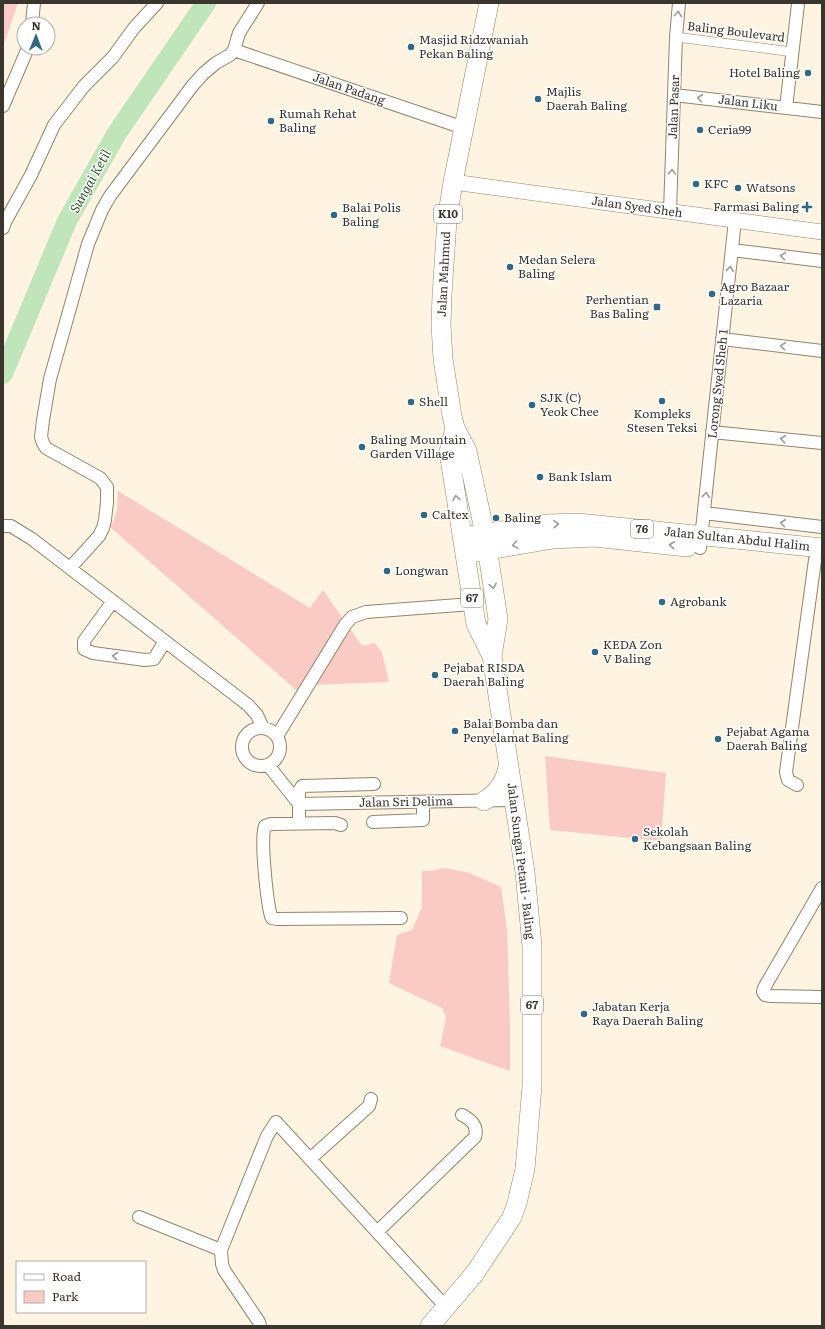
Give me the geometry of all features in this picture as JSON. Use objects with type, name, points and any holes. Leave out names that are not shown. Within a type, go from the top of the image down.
[{"type":"main road","name":"Jalan Mahmud","points":[[486,542],[467,451],[455,428],[451,411],[443,359],[441,325],[447,220],[453,182],[489,3]]},
{"type":"main road","name":"Jalan Mahmud","points":[[455,428],[449,452],[463,545]]},
{"type":"main road","points":[[478,502],[486,514],[498,525],[508,530]]},
{"type":"main road","name":"Jalan Sultan Abdul Halim","points":[[486,542],[508,530],[548,524],[578,523],[701,542],[820,556]]},
{"type":"main road","name":"Jalan Sultan Abdul Halim","points":[[463,545],[486,542],[594,537],[701,542]]},
{"type":"main road","name":"Jalan Sungai Petani - Baling","points":[[430,1326],[474,1273],[512,1217],[525,1169],[532,1086],[532,946],[525,872],[492,656],[498,619],[486,542]]},
{"type":"main road","name":"Jalan Sungai Petani - Baling","points":[[463,545],[476,624],[492,656]]},
{"type":"main road","points":[[484,801],[492,796],[501,786],[506,778],[508,767]]},
{"type":"street","points":[[33,16],[34,3]]},
{"type":"street","points":[[3,228],[31,175],[54,125],[84,86],[113,57],[134,28],[157,3]]},
{"type":"street","points":[[70,568],[99,536],[103,528],[107,508],[107,487],[100,478],[46,448],[41,437],[50,379],[88,244],[102,210],[110,196],[174,110],[204,73],[216,62],[230,55],[234,50],[239,33],[258,3]]},
{"type":"street","name":"Jalan Pasar","points":[[670,211],[676,37],[679,3]]},
{"type":"street","points":[[786,108],[798,4]]},
{"type":"street","name":"Baling Boulevard","points":[[676,37],[793,52]]},
{"type":"street","name":"Jalan Padang","points":[[234,50],[464,128]]},
{"type":"street","points":[[3,106],[25,56]]},
{"type":"street","name":"Jalan Liku","points":[[674,95],[822,112]]},
{"type":"street","name":"Jalan Syed Sheh","points":[[453,182],[822,232]]},
{"type":"street","name":"Lorong Syed Sheh 1","points":[[701,542],[735,220]]},
{"type":"street","points":[[732,250],[822,261]]},
{"type":"street","points":[[722,339],[822,351]]},
{"type":"street","points":[[712,432],[822,444]]},
{"type":"street","points":[[704,513],[822,527]]},
{"type":"street","points":[[3,526],[11,526],[32,539],[165,641],[248,706],[257,715],[263,728]]},
{"type":"street","points":[[797,786],[788,780],[786,772],[820,556]]},
{"type":"street","points":[[113,601],[84,641],[84,649],[93,653],[145,660],[154,659],[165,641]]},
{"type":"street","points":[[277,736],[344,625],[352,617],[366,612],[472,604]]},
{"type":"street","points":[[263,728],[273,732],[277,736],[281,747],[278,758],[273,763],[257,766],[248,761],[242,752],[243,741],[245,736],[253,730],[263,728]]},
{"type":"street","points":[[268,765],[299,804]]},
{"type":"street","points":[[299,823],[300,787],[374,784]]},
{"type":"street","name":"Jalan Sri Delima","points":[[299,804],[514,800]]},
{"type":"street","points":[[373,822],[423,820],[423,802]]},
{"type":"street","points":[[341,825],[335,823],[299,823],[270,824],[265,826],[263,857],[270,914],[272,918],[401,918]]},
{"type":"street","points":[[822,888],[763,990],[763,992],[768,996],[822,997]]},
{"type":"street","points":[[310,1159],[369,1106],[372,1099]]},
{"type":"street","points":[[377,1232],[475,1137],[477,1132],[476,1127],[467,1117],[462,1115]]},
{"type":"street","points":[[260,1326],[259,1322],[224,1270],[220,1250],[267,1136],[276,1122],[446,1307]]},
{"type":"street","points":[[139,1217],[220,1250]]},
{"type":"green space","points":[[3,3],[18,3],[3,47]]},
{"type":"green space","points":[[118,491],[310,608],[323,590],[362,646],[375,643],[382,653],[389,682],[312,685],[303,696],[110,527],[116,514]]},
{"type":"green space","points":[[545,756],[666,773],[661,841],[550,830]]},
{"type":"green space","points":[[445,868],[470,873],[501,887],[507,929],[510,1071],[440,1046],[446,1018],[442,1008],[389,983],[397,935],[412,930],[422,907],[422,871]]},
{"type":"waterway","name":"Sungai Ketil","points":[[3,374],[67,221],[117,133],[206,3]]},
{"type":"place","name":"Masjid Ridzwaniah Pekan Baling","points":[[411,47]]},
{"type":"place","name":"Hotel Baling","points":[[808,73]]},
{"type":"place","name":"Majlis Daerah Baling","points":[[538,99]]},
{"type":"place","name":"Rumah Rehat Baling","points":[[271,121]]},
{"type":"place","name":"Ceria99","points":[[700,130]]},
{"type":"place","name":"KFC","points":[[696,184]]},
{"type":"place","name":"Watsons","points":[[738,188]]},
{"type":"place","name":"Farmasi Baling","points":[[807,207]]},
{"type":"place","name":"Balai Polis Baling","points":[[334,215]]},
{"type":"place","name":"Medan Selera Baling","points":[[510,267]]},
{"type":"place","name":"Agro Bazaar Lazaria","points":[[712,294]]},
{"type":"place","name":"Perhentian Bas Baling","points":[[657,307]]},
{"type":"place","name":"Kompleks Stesen Teksi","points":[[662,401]]},
{"type":"place","name":"Shell","points":[[411,402]]},
{"type":"place","name":"SJK (C) Yeok Chee","points":[[532,405]]},
{"type":"place","name":"Baling Mountain Garden Village","points":[[362,447]]},
{"type":"place","name":"Bank Islam","points":[[540,477]]},
{"type":"place","name":"Caltex","points":[[424,515]]},
{"type":"place","name":"Baling","points":[[496,518]]},
{"type":"place","name":"Longwan","points":[[387,571]]},
{"type":"place","name":"Agrobank","points":[[662,602]]},
{"type":"place","name":"KEDA Zon V Baling","points":[[595,652]]},
{"type":"place","name":"Pejabat RISDA Daerah Baling","points":[[435,675]]},
{"type":"place","name":"Balai Bomba dan Penyelamat Baling","points":[[455,731]]},
{"type":"place","name":"Pejabat Agama Daerah Baling","points":[[718,739]]},
{"type":"place","name":"Sekolah Kebangsaan Baling","points":[[635,839]]},
{"type":"place","name":"Jabatan Kerja Raya Daerah Baling","points":[[584,1014]]}]
